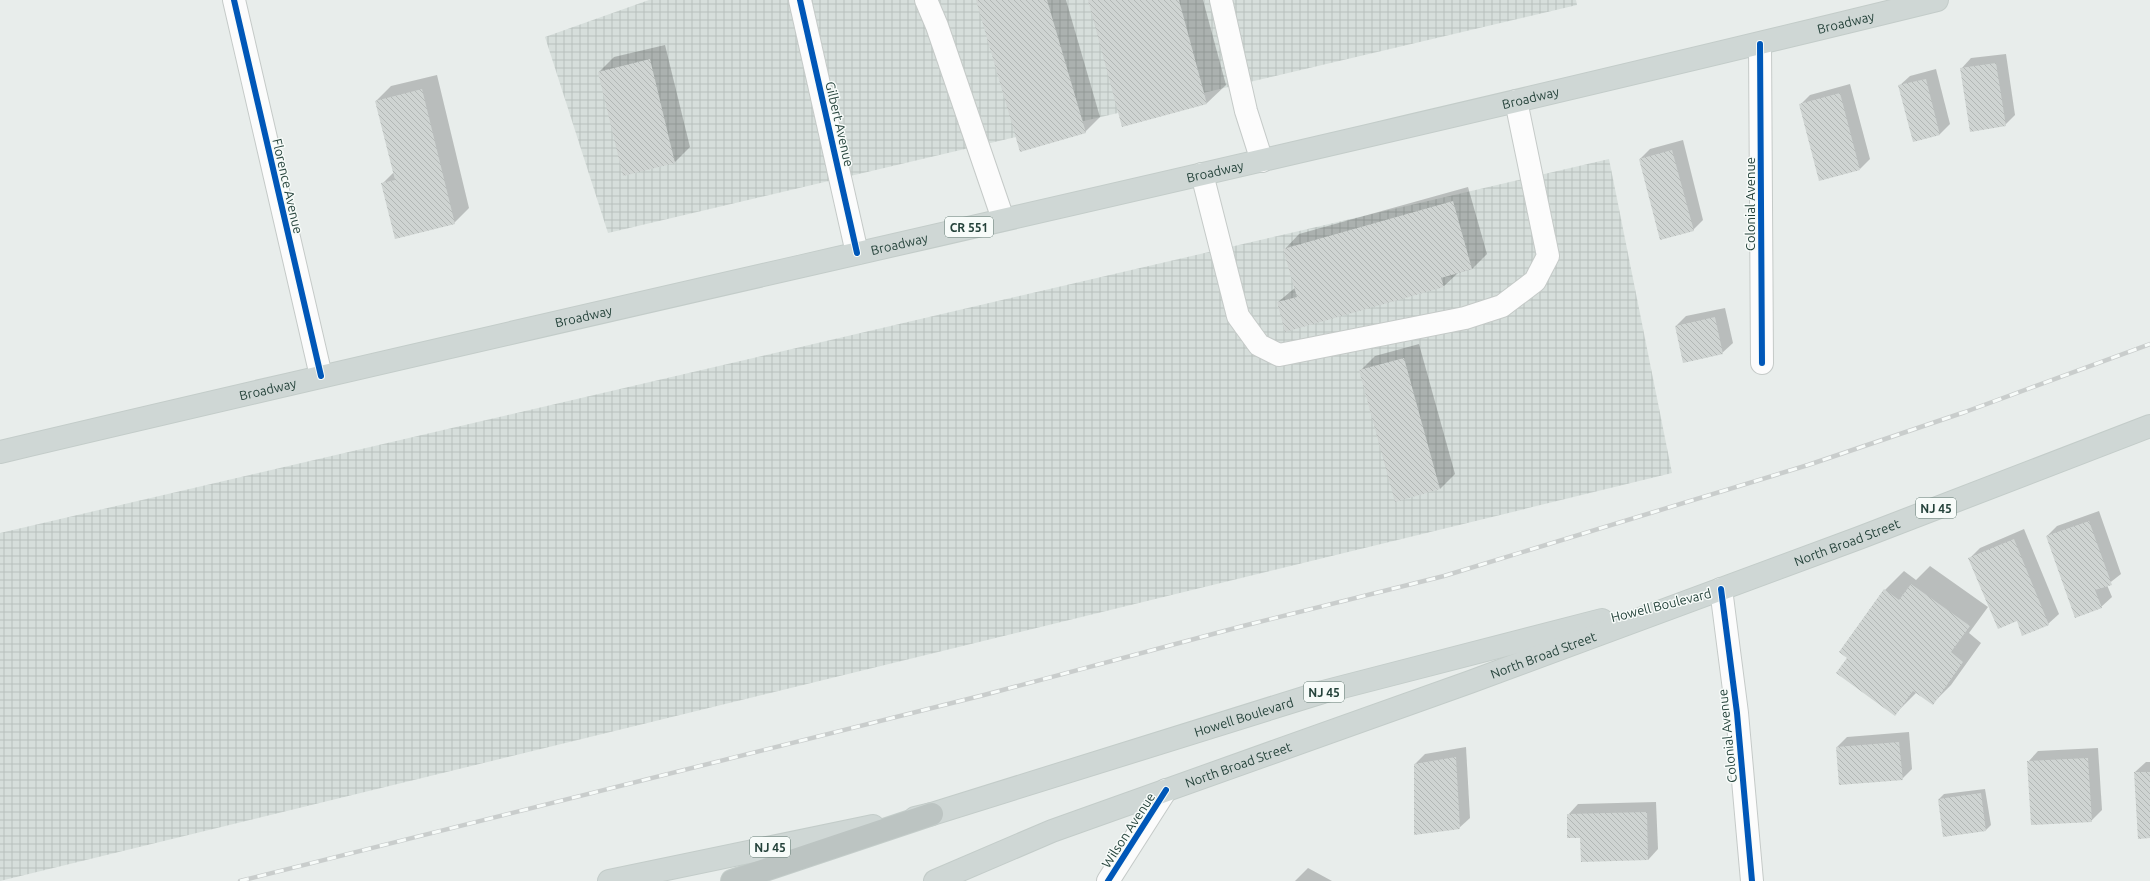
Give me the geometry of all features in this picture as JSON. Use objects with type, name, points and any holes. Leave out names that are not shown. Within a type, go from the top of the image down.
[{"type":"highway","points":[[732,881],[932,814]]},
{"type":"main road","name":"Broadway","points":[[0,452],[857,252],[1262,161],[1760,44],[1937,0]]},
{"type":"main road","name":"North Broad Street","points":[[934,881],[1052,831],[1470,682],[1859,538],[2150,426]]},
{"type":"main road","name":"Howell Boulevard","points":[[932,814],[1323,692],[1721,589]]},
{"type":"main road","name":"NJ 45","points":[[609,881],[932,814]]},
{"type":"street","name":"Florence Avenue","points":[[234,0],[321,376]]},
{"type":"street","name":"Gilbert Avenue","points":[[800,0],[857,252]]},
{"type":"street","points":[[926,0],[937,26],[1003,219]]},
{"type":"street","points":[[1221,0],[1246,111],[1262,161]]},
{"type":"street","name":"Colonial Avenue","points":[[1760,44],[1762,364]]},
{"type":"street","points":[[1202,174],[1238,316],[1260,345],[1280,355],[1465,318],[1502,306],[1534,281],[1548,256],[1516,101]]},
{"type":"street","name":"Colonial Avenue","points":[[1721,589],[1737,713],[1752,881]]},
{"type":"street","name":"Wilson Avenue","points":[[1108,881],[1166,790]]},
{"type":"shaded area","points":[[649,0],[1576,0],[1577,5],[608,233],[545,37]]},
{"type":"shaded area","points":[[1609,159],[1672,473],[0,881],[0,533]]},
{"type":"building","points":[[976,0],[1047,0],[1086,133],[1020,152]]},
{"type":"building","points":[[1088,0],[1179,0],[1207,104],[1122,127]]},
{"type":"building","points":[[650,59],[675,163],[623,176],[598,72]]},
{"type":"building","points":[[1996,63],[2006,126],[1970,132],[1960,68]]},
{"type":"building","points":[[1926,79],[1940,135],[1913,142],[1898,85]]},
{"type":"building","points":[[422,89],[455,224],[395,239],[381,183],[395,180],[375,101]]},
{"type":"building","points":[[1840,93],[1860,170],[1819,181],[1799,104]]},
{"type":"building","points":[[1672,150],[1694,231],[1660,240],[1639,159]]},
{"type":"building","points":[[1453,201],[1472,269],[1441,278],[1444,287],[1285,332],[1277,302],[1297,297],[1283,249]]},
{"type":"building","points":[[1715,317],[1723,354],[1683,363],[1675,326]]},
{"type":"building","points":[[1404,358],[1440,489],[1395,502],[1359,370]]},
{"type":"building","points":[[2089,521],[2112,585],[2095,590],[2102,608],[2075,618],[2046,536]]},
{"type":"building","points":[[2014,539],[2049,625],[2022,636],[2017,621],[1998,629],[1968,558]]},
{"type":"building","points":[[1911,584],[1970,626],[1951,652],[1963,662],[1933,705],[1913,691],[1895,716],[1836,673],[1847,658],[1839,652],[1884,589],[1899,600]]},
{"type":"building","points":[[1899,742],[1903,780],[1839,785],[1836,747]]},
{"type":"building","points":[[1456,757],[1460,829],[1414,835],[1414,764]]},
{"type":"building","points":[[2088,758],[2092,822],[2031,825],[2027,761]]},
{"type":"building","points":[[2134,772],[2150,772],[2150,838],[2138,839]]},
{"type":"building","points":[[1981,793],[1986,831],[1943,837],[1938,799]]},
{"type":"building","points":[[1647,812],[1648,860],[1581,862],[1580,838],[1567,838],[1567,814]]},
{"type":"railway","points":[[240,881],[984,695],[1243,626],[1444,576],[1808,465],[1965,412],[2150,344]]},
{"type":"cycle path","points":[[234,0],[321,376]]},
{"type":"cycle path","points":[[800,0],[857,253]]},
{"type":"cycle path","points":[[1760,44],[1762,363]]},
{"type":"cycle path","points":[[1721,589],[1737,713],[1752,881]]},
{"type":"cycle path","points":[[1108,881],[1166,790]]}]
